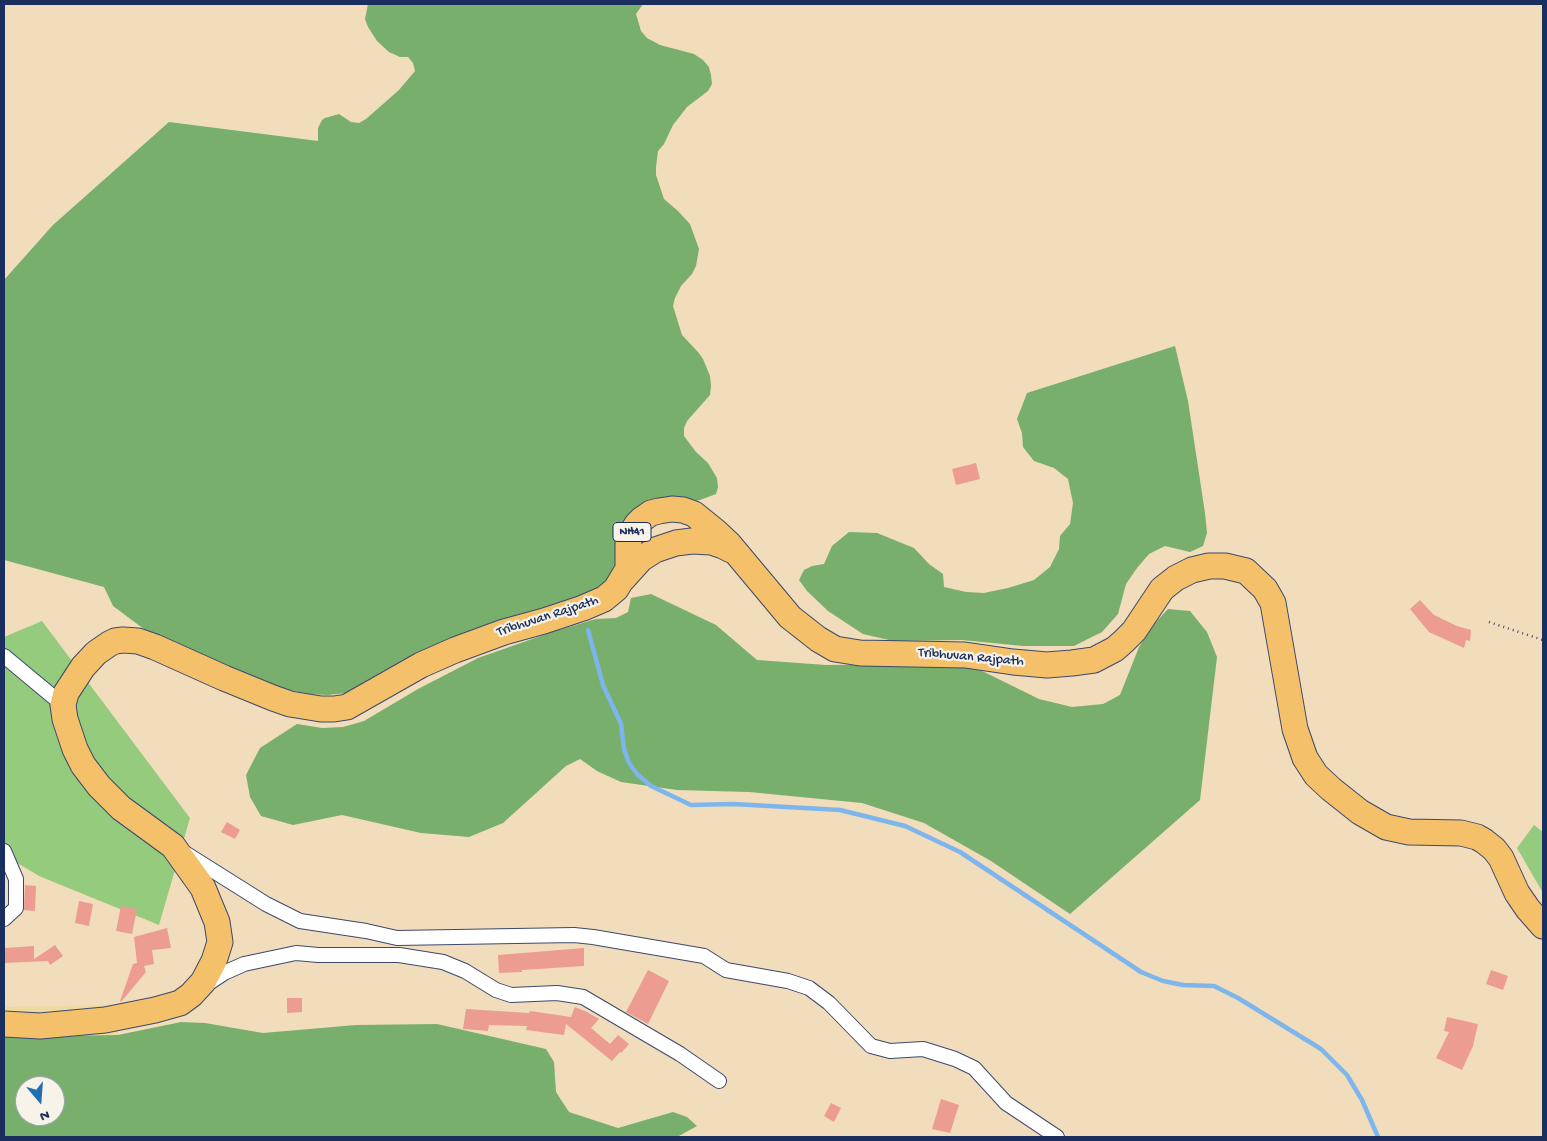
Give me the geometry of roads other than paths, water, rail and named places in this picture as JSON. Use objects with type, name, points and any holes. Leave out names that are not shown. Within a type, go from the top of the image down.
[{"type":"highway","name":"Tribhuvan Rajpath","points":[[63,705],[66,693],[80,671],[96,653],[116,641],[130,640],[146,643],[257,692],[290,704],[321,709],[347,707],[421,665],[455,650],[504,632],[583,608],[604,599],[616,589],[628,569],[628,544],[633,529],[646,516],[659,510],[682,510],[694,514],[729,544],[790,617],[818,639],[835,649],[860,653],[965,655],[1047,665],[1094,660],[1115,650],[1134,631],[1168,583],[1200,568],[1233,567],[1246,571],[1265,589],[1273,603],[1295,729],[1305,758],[1316,775],[1360,812],[1386,827],[1409,832],[1461,833],[1484,841],[1501,858],[1517,893],[1543,926]]},
{"type":"highway","points":[[623,579],[641,559],[655,550],[676,543],[692,540],[711,542],[723,546],[738,555]]},
{"type":"highway","points":[[4,1024],[40,1026],[104,1020],[180,1003],[191,995],[203,982],[220,942],[216,922],[203,888],[174,846],[121,808],[99,786],[83,765],[75,749],[65,719],[63,705]]},
{"type":"street","points":[[4,656],[63,705]]},
{"type":"street","points":[[174,846],[266,904],[300,921],[366,931],[397,938],[574,935],[593,937],[704,956],[726,970],[809,988],[829,1002],[871,1046],[890,1051],[923,1049],[955,1059],[974,1068],[1006,1103],[1057,1137]]},
{"type":"street","points":[[4,851],[16,879],[16,908],[4,920]]},
{"type":"street","points":[[397,938],[403,947],[398,955]]},
{"type":"street","points":[[191,995],[224,973],[244,964],[296,953],[318,955],[398,955],[443,962],[464,971],[496,990],[511,995],[557,993],[583,997],[680,1054],[719,1081]]},
{"type":"waterway","points":[[588,630],[603,685],[621,724],[624,749],[629,763],[638,775],[651,786],[691,805],[733,804],[840,810],[905,826],[960,852],[1141,972],[1163,981],[1183,985],[1214,986],[1238,998],[1321,1049],[1347,1075],[1362,1100],[1378,1137]]}]
